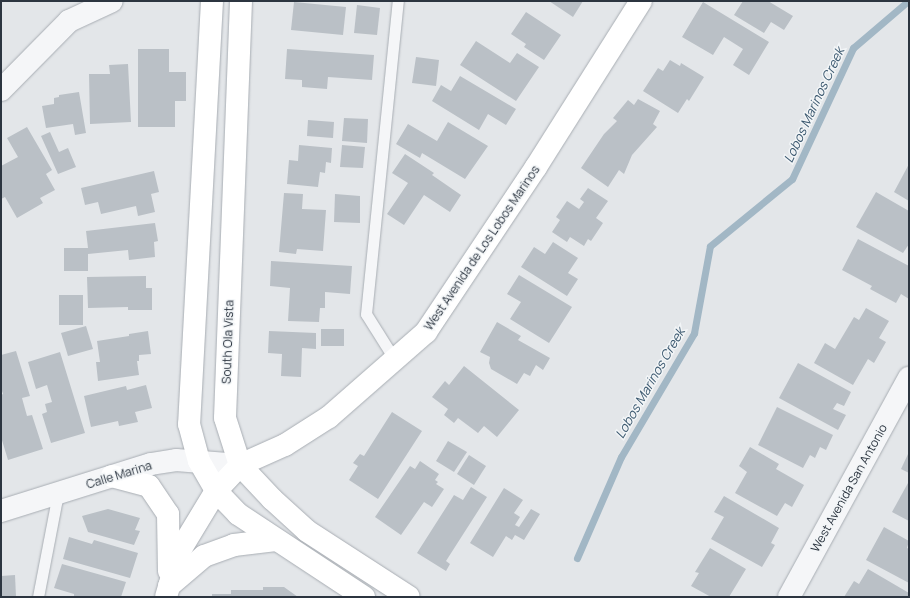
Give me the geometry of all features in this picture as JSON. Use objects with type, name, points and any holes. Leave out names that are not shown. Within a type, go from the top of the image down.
[{"type":"main road","points":[[212,1],[188,424],[199,461],[216,491],[238,514],[364,597]]},
{"type":"main road","name":"South Ola Vista","points":[[241,1],[225,418],[240,465],[272,499],[307,530],[409,597]]},
{"type":"main road","name":"West Avenida de Los Lobos Marinos","points":[[167,592],[179,552],[216,491],[240,465],[285,445],[329,417],[426,332],[536,167],[641,1]]},
{"type":"main road","points":[[112,476],[149,486],[168,514],[167,592]]},
{"type":"main road","points":[[167,592],[204,556],[234,545],[276,540]]},
{"type":"street","points":[[1,90],[69,21],[112,1]]},
{"type":"street","name":"West Avenida San Antonio","points":[[789,597],[909,378]]},
{"type":"street","name":"Calle Marina","points":[[1,511],[151,464],[176,460],[240,465]]},
{"type":"lane","points":[[395,360],[366,314],[398,1]]},
{"type":"lane","points":[[38,597],[58,493]]},
{"type":"building","points":[[549,1],[583,1],[573,17]]},
{"type":"building","points":[[743,1],[768,1],[793,16],[784,30],[771,22],[764,33],[734,15]]},
{"type":"building","points":[[294,2],[346,7],[343,35],[291,30]]},
{"type":"building","points":[[703,2],[769,42],[749,75],[733,65],[743,49],[724,37],[713,55],[682,37]]},
{"type":"building","points":[[357,5],[380,8],[377,35],[354,33]]},
{"type":"building","points":[[526,12],[561,35],[544,60],[524,47],[526,44],[511,34]]},
{"type":"building","points":[[476,41],[510,63],[517,53],[539,67],[516,101],[460,65]]},
{"type":"building","points":[[138,49],[169,49],[169,72],[186,72],[186,101],[175,101],[175,127],[138,127]]},
{"type":"building","points":[[287,49],[374,55],[372,80],[328,77],[327,89],[302,87],[302,80],[285,79]]},
{"type":"building","points":[[416,57],[439,60],[436,86],[412,83]]},
{"type":"building","points":[[670,60],[680,66],[681,63],[704,77],[689,101],[687,99],[678,113],[643,91],[658,68],[663,71]]},
{"type":"building","points":[[128,64],[131,122],[90,124],[89,74],[110,74],[109,65]]},
{"type":"building","points":[[460,76],[516,109],[506,125],[488,114],[479,130],[432,101],[441,85],[451,91]]},
{"type":"building","points":[[79,92],[86,133],[75,135],[73,124],[46,128],[42,106],[54,104],[54,98],[59,97],[59,95]]},
{"type":"building","points":[[638,99],[660,111],[653,124],[657,127],[632,155],[624,174],[619,170],[608,187],[581,168],[604,134],[617,121],[613,118],[628,100],[634,105]]},
{"type":"building","points":[[344,118],[368,119],[367,143],[342,141]]},
{"type":"building","points":[[308,120],[334,122],[333,138],[307,136]]},
{"type":"building","points":[[448,122],[488,146],[465,179],[422,153],[420,158],[396,144],[408,124],[437,141]]},
{"type":"building","points":[[27,127],[52,170],[46,174],[55,190],[40,198],[43,203],[17,218],[5,197],[1,199],[1,166],[18,157],[7,138]]},
{"type":"building","points":[[50,132],[59,152],[68,148],[76,167],[58,174],[41,136]]},
{"type":"building","points":[[299,145],[332,148],[331,163],[326,162],[325,173],[320,172],[318,187],[287,184],[289,160],[298,161]]},
{"type":"building","points":[[342,145],[365,147],[363,168],[340,167]]},
{"type":"building","points":[[405,154],[434,173],[432,175],[461,195],[450,212],[424,195],[404,225],[387,214],[408,183],[392,173]]},
{"type":"building","points":[[909,164],[909,201],[894,192]]},
{"type":"building","points":[[154,171],[159,192],[151,194],[155,212],[138,216],[136,206],[101,214],[98,202],[85,205],[81,188]]},
{"type":"building","points":[[588,188],[608,201],[596,218],[603,223],[591,241],[588,239],[584,246],[570,237],[567,242],[552,232],[560,220],[556,217],[567,201],[579,209],[584,202],[580,199]]},
{"type":"building","points":[[876,192],[909,211],[909,244],[903,253],[856,227]]},
{"type":"building","points":[[284,193],[303,194],[302,209],[326,210],[323,251],[297,249],[296,254],[279,252]]},
{"type":"building","points":[[335,194],[360,196],[360,223],[334,222]]},
{"type":"building","points":[[155,223],[158,241],[154,242],[155,257],[129,260],[128,250],[88,254],[88,271],[64,271],[64,248],[88,248],[86,231]]},
{"type":"building","points":[[858,239],[909,266],[909,299],[901,294],[896,303],[870,289],[872,286],[842,270]]},
{"type":"building","points":[[553,242],[578,258],[568,273],[578,279],[567,296],[521,267],[534,247],[545,254]]},
{"type":"building","points":[[271,261],[352,266],[350,294],[325,292],[325,308],[320,308],[319,322],[288,321],[290,288],[270,286]]},
{"type":"building","points":[[519,275],[572,307],[549,343],[510,319],[521,302],[507,294]]},
{"type":"building","points":[[146,276],[146,288],[152,288],[152,310],[128,310],[128,307],[88,308],[87,277]]},
{"type":"building","points":[[59,295],[83,295],[83,325],[59,325]]},
{"type":"building","points":[[866,308],[889,321],[879,338],[886,342],[874,363],[868,359],[853,385],[814,363],[825,343],[835,349],[854,317],[859,320]]},
{"type":"building","points":[[497,322],[521,336],[518,340],[550,358],[543,370],[536,365],[530,376],[524,373],[517,384],[491,369],[489,363],[490,357],[480,352]]},
{"type":"building","points":[[86,326],[93,349],[68,356],[61,333]]},
{"type":"building","points":[[321,329],[344,329],[344,346],[321,346]]},
{"type":"building","points":[[148,331],[151,354],[139,355],[139,361],[137,361],[139,375],[98,381],[96,362],[100,362],[97,341],[129,336],[129,334]]},
{"type":"building","points":[[269,331],[316,333],[316,349],[302,348],[301,377],[281,376],[282,354],[268,353]]},
{"type":"building","points":[[16,351],[30,396],[22,398],[27,416],[32,415],[43,449],[8,460],[1,437],[1,395],[3,394],[1,388],[1,355]]},
{"type":"building","points":[[60,352],[85,433],[51,443],[42,414],[47,412],[45,404],[52,402],[47,385],[36,389],[28,362]]},
{"type":"building","points":[[798,363],[851,392],[844,406],[837,403],[833,409],[846,415],[838,430],[779,398]]},
{"type":"building","points":[[464,366],[519,410],[497,437],[484,426],[478,433],[458,418],[454,423],[444,415],[448,409],[432,397],[445,381],[449,385]]},
{"type":"building","points":[[146,385],[152,408],[135,412],[138,422],[119,426],[118,421],[91,427],[84,396],[126,386],[127,390]]},
{"type":"building","points":[[777,407],[833,435],[826,450],[820,447],[815,458],[810,455],[803,468],[758,445]]},
{"type":"building","points":[[392,412],[422,431],[378,499],[349,480],[358,466],[353,463],[360,454],[364,456]]},
{"type":"building","points":[[448,441],[467,452],[454,472],[436,461]]},
{"type":"building","points":[[750,447],[779,464],[776,469],[804,485],[792,507],[785,503],[777,516],[735,493],[747,472],[739,466]]},
{"type":"building","points":[[909,452],[909,473],[901,469]]},
{"type":"building","points":[[469,455],[486,466],[474,485],[457,474]]},
{"type":"building","points":[[420,461],[439,474],[435,480],[438,482],[436,484],[444,489],[432,507],[424,502],[401,535],[375,517],[410,466],[415,469]]},
{"type":"building","points":[[908,483],[909,484],[909,521],[892,512]]},
{"type":"building","points":[[471,487],[487,497],[446,561],[450,564],[446,571],[417,553],[454,495],[463,500]]},
{"type":"building","points":[[504,488],[523,500],[514,513],[520,517],[515,525],[519,527],[531,509],[540,514],[524,540],[515,535],[512,540],[506,536],[493,557],[470,543]]},
{"type":"building","points":[[724,496],[779,528],[771,543],[775,545],[762,567],[711,539],[724,517],[714,512]]},
{"type":"building","points":[[108,509],[140,518],[135,530],[140,531],[134,545],[88,532],[82,516]]},
{"type":"building","points":[[884,527],[909,541],[907,548],[909,549],[909,583],[866,560]]},
{"type":"building","points":[[69,537],[92,544],[94,540],[138,553],[130,578],[63,559]]},
{"type":"building","points":[[710,548],[746,569],[729,597],[711,597],[691,586],[699,573],[695,572]]},
{"type":"building","points":[[62,564],[126,582],[121,597],[74,597],[74,594],[54,588]]},
{"type":"building","points":[[868,569],[909,593],[909,597],[844,597],[854,581],[859,584]]},
{"type":"building","points":[[15,575],[16,597],[1,597],[1,576]]},
{"type":"building","points":[[263,587],[284,587],[298,597],[212,597],[212,594],[231,594],[231,590],[263,590]]},
{"type":"waterway","name":"Lobos Marinos Creek","points":[[577,558],[621,457],[694,333],[710,246],[792,179],[853,48],[908,1]]}]
